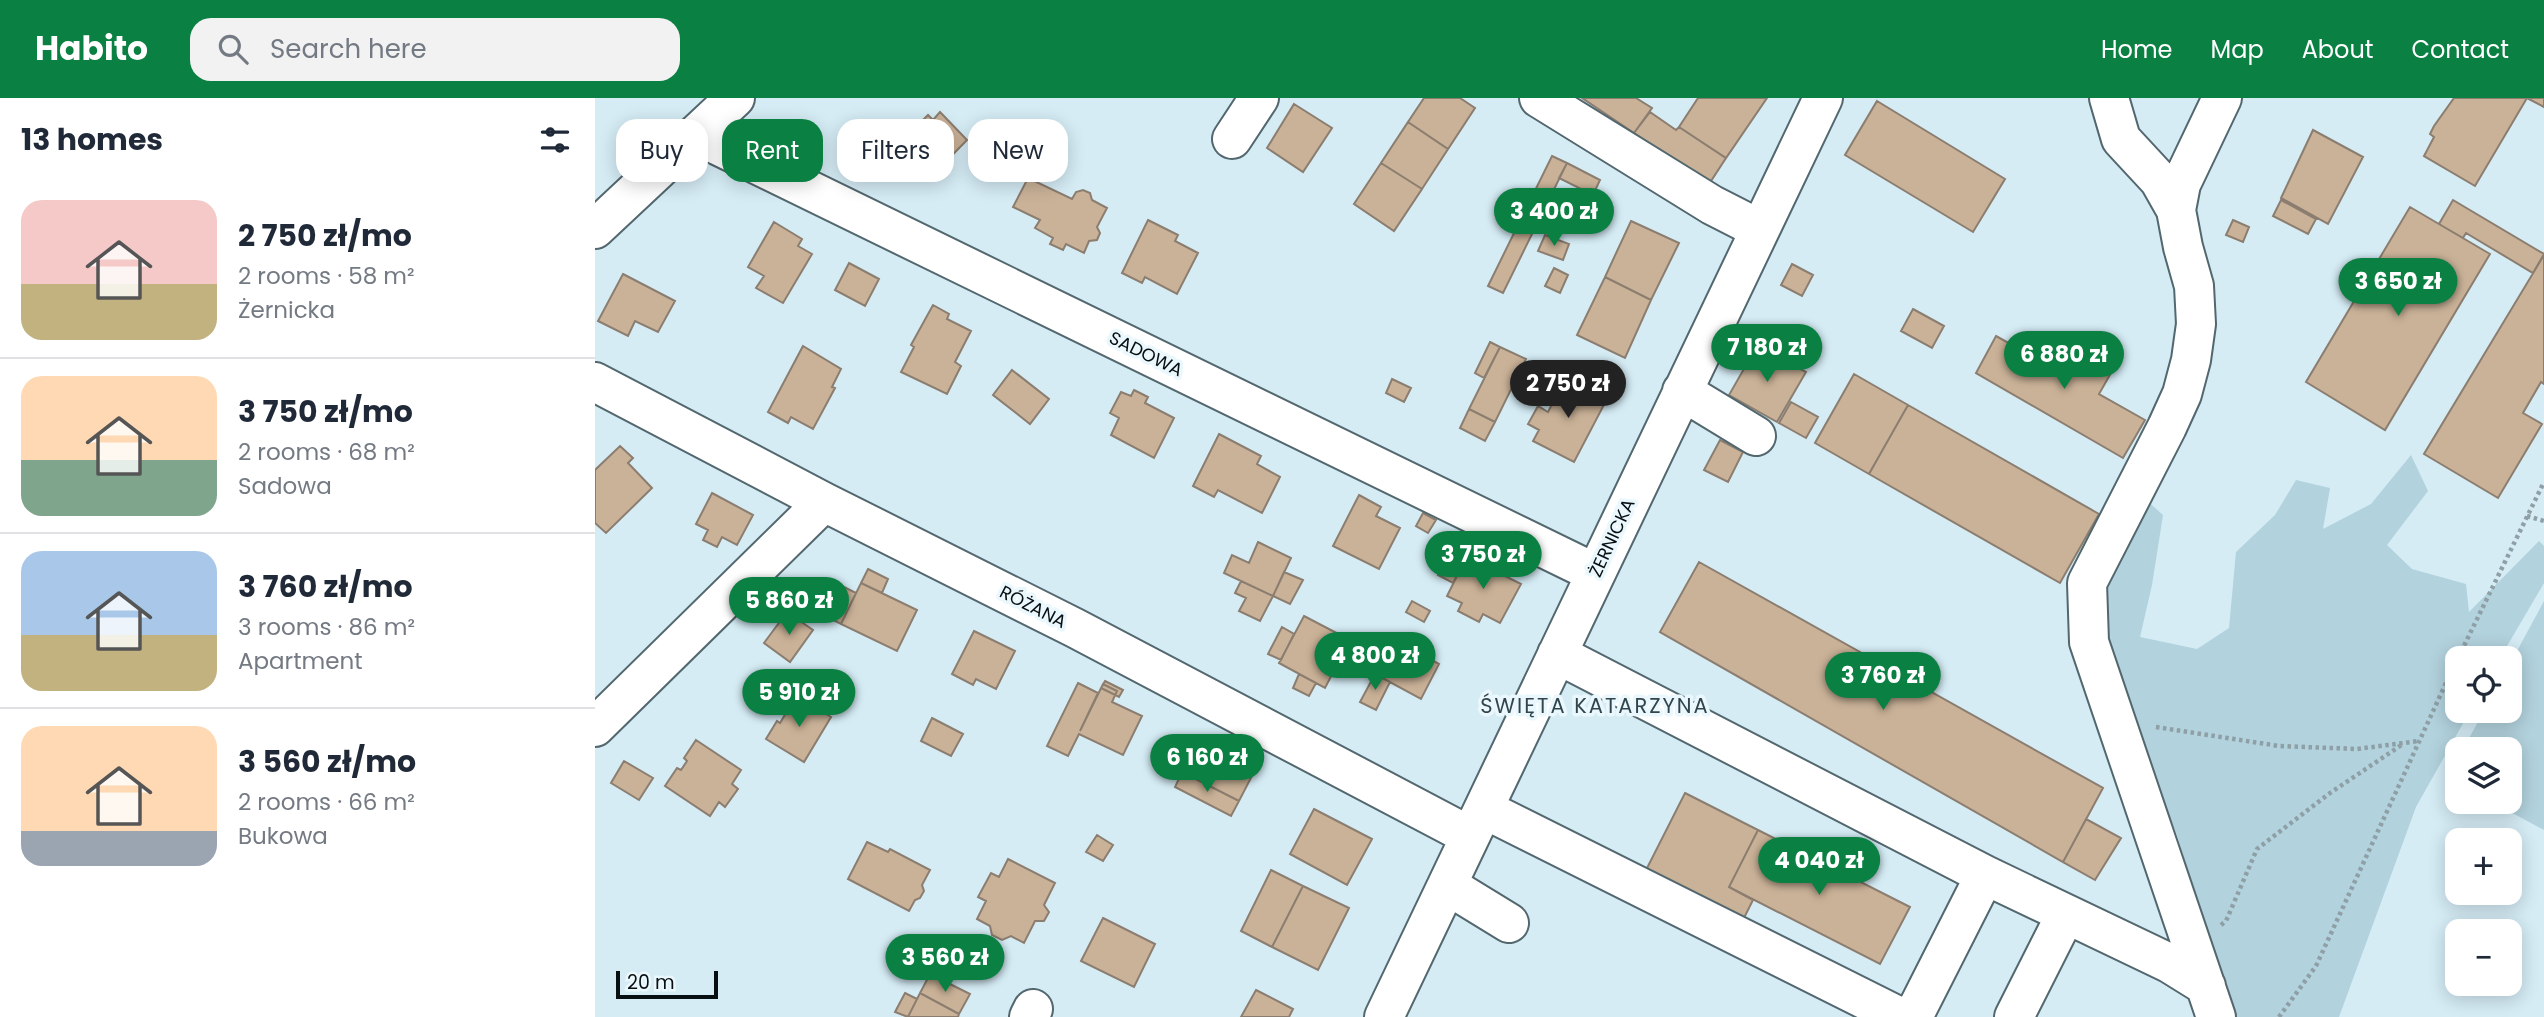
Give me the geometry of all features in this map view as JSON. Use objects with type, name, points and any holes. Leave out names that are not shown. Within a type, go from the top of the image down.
[{"type":"street","points":[[708,123],[735,98]]},
{"type":"street","points":[[1233,139],[1259,98]]},
{"type":"street","points":[[1539,98],[1712,205],[1759,229]]},
{"type":"street","name":"ŻERNICKA","points":[[1384,1017],[1823,98]]},
{"type":"street","points":[[2109,98],[2122,139],[2159,180],[2176,210],[2183,247],[2195,286],[2196,324],[2191,360],[2182,394],[2087,583],[2089,642],[2211,1001]]},
{"type":"street","points":[[2176,210],[2181,184],[2222,98]]},
{"type":"street","name":"SADOWA","points":[[708,137],[719,146],[1595,573]]},
{"type":"street","points":[[595,229],[645,182]]},
{"type":"street","name":"RÓŻANA","points":[[595,382],[824,502],[1075,628],[1477,822],[1900,1017]]},
{"type":"street","points":[[1682,391],[1756,436]]},
{"type":"street","points":[[595,727],[824,502]]},
{"type":"street","points":[[1557,654],[1985,875],[2169,963],[2211,1001]]},
{"type":"street","points":[[1913,1017],[1985,875]]},
{"type":"street","points":[[1447,885],[1509,923]]},
{"type":"street","points":[[2014,1017],[2066,914]]},
{"type":"path","points":[[2463,646],[2544,482]]},
{"type":"path","points":[[2527,516],[2544,521]]},
{"type":"path","points":[[2279,1017],[2316,966],[2445,686]]},
{"type":"path","points":[[2116,720],[2279,746],[2357,749],[2420,741]]},
{"type":"path","points":[[2192,946],[2226,921],[2257,849],[2330,793],[2403,743]]},
{"type":"shaded area","points":[[2411,455],[2428,491],[2387,545],[2412,569],[2466,584],[2469,612],[2539,541],[2544,546],[2544,583],[2507,646],[2445,646],[2445,723],[2463,723],[2455,737],[2445,737],[2445,755],[2416,807],[2339,1017],[2232,1017],[2177,835],[2119,692],[2101,640],[2105,575],[2143,497],[2163,515],[2152,585],[2140,637],[2197,649],[2229,628],[2236,552],[2275,515],[2296,480],[2330,488],[2323,529],[2371,504]]},
{"type":"shaded area","points":[[2544,601],[2544,830],[2514,814],[2522,814],[2522,737],[2470,737],[2477,723],[2522,723],[2522,646],[2520,646]]},
{"type":"building","points":[[1424,98],[1460,98],[1475,108],[1448,149],[1408,122]]},
{"type":"building","points":[[1582,98],[1636,98],[1652,108],[1634,133]]},
{"type":"building","points":[[1698,98],[1767,98],[1726,158],[1679,127]]},
{"type":"building","points":[[2454,98],[2527,98],[2475,186],[2424,156],[2434,137],[2430,134],[2434,126]]},
{"type":"building","points":[[2527,98],[2544,98],[2544,107]]},
{"type":"building","points":[[1877,101],[2005,179],[1973,232],[1845,155]]},
{"type":"building","points":[[1294,104],[1332,128],[1303,172],[1267,148]]},
{"type":"building","points":[[940,112],[947,119],[934,119]]},
{"type":"building","points":[[1650,112],[1676,130],[1679,127],[1726,158],[1709,184],[1634,133]]},
{"type":"building","points":[[1408,122],[1448,149],[1422,189],[1381,163]]},
{"type":"building","points":[[954,127],[967,140],[954,153]]},
{"type":"building","points":[[2313,130],[2363,157],[2328,224],[2281,198]]},
{"type":"building","points":[[1552,156],[1567,163],[1503,293],[1488,286]]},
{"type":"building","points":[[1381,163],[1422,189],[1394,231],[1354,204]]},
{"type":"building","points":[[1567,163],[1600,180],[1593,195],[1559,178]]},
{"type":"building","points":[[1026,182],[1036,182],[1072,199],[1076,192],[1083,190],[1090,193],[1092,200],[1107,208],[1097,227],[1100,233],[1097,240],[1089,241],[1084,253],[1066,244],[1063,250],[1050,244],[1053,238],[1035,228],[1040,220],[1013,207]]},
{"type":"building","points":[[2281,200],[2316,219],[2308,234],[2273,216]]},
{"type":"building","points":[[2453,200],[2544,254],[2533,273],[2466,233],[2463,238],[2439,224]]},
{"type":"building","points":[[2410,207],[2490,254],[2385,430],[2306,382]]},
{"type":"building","points":[[1148,220],[1178,235],[1175,241],[1198,253],[1177,294],[1145,277],[1142,283],[1122,273]]},
{"type":"building","points":[[2233,220],[2249,227],[2243,242],[2226,235]]},
{"type":"building","points":[[1631,221],[1679,243],[1651,300],[1605,277]]},
{"type":"building","points":[[774,222],[802,239],[798,246],[812,254],[783,303],[756,288],[764,276],[748,267]]},
{"type":"building","points":[[1545,235],[1569,244],[1563,260],[1538,251]]},
{"type":"building","points":[[2544,255],[2544,384],[2541,382],[2523,413],[2542,424],[2498,498],[2424,454]]},
{"type":"building","points":[[849,263],[879,279],[865,306],[835,290]]},
{"type":"building","points":[[1792,264],[1813,275],[1802,296],[1781,285]]},
{"type":"building","points":[[1554,268],[1568,275],[1560,293],[1545,286]]},
{"type":"building","points":[[623,274],[675,301],[658,332],[635,321],[628,336],[598,321]]},
{"type":"building","points":[[1605,277],[1651,300],[1625,358],[1577,335]]},
{"type":"building","points":[[933,305],[949,314],[947,319],[971,331],[955,362],[961,366],[947,394],[901,372],[914,347],[911,345]]},
{"type":"building","points":[[1913,309],[1944,326],[1932,348],[1901,331]]},
{"type":"building","points":[[1996,336],[2043,362],[2056,339],[2112,371],[2099,394],[2145,420],[2123,458],[1976,373]]},
{"type":"building","points":[[1490,342],[1500,347],[1484,378],[1475,373]]},
{"type":"building","points":[[803,346],[841,369],[832,387],[835,388],[813,429],[791,417],[788,423],[768,412]]},
{"type":"building","points":[[1757,346],[1806,372],[1777,422],[1729,395]]},
{"type":"building","points":[[1500,347],[1526,359],[1495,422],[1469,409]]},
{"type":"building","points":[[1540,365],[1565,379],[1552,404],[1527,391]]},
{"type":"building","points":[[1012,370],[1049,399],[1030,424],[993,395]]},
{"type":"building","points":[[1854,374],[1908,405],[1869,474],[1815,443]]},
{"type":"building","points":[[1566,377],[1607,399],[1574,462],[1533,441],[1539,430],[1528,424],[1538,406],[1548,412]]},
{"type":"building","points":[[1392,379],[1411,388],[1404,402],[1386,393]]},
{"type":"building","points":[[1134,390],[1148,397],[1145,403],[1174,418],[1154,458],[1111,435],[1119,418],[1110,413],[1121,392],[1131,396]]},
{"type":"building","points":[[1791,402],[1818,417],[1806,438],[1779,423]]},
{"type":"building","points":[[1908,405],[2099,514],[2060,583],[1869,474]]},
{"type":"building","points":[[1469,409],[1495,422],[1485,441],[1460,428]]},
{"type":"building","points":[[1219,434],[1261,456],[1257,464],[1280,477],[1262,513],[1218,490],[1214,497],[1193,486]]},
{"type":"building","points":[[1720,440],[1743,452],[1728,482],[1704,470]]},
{"type":"building","points":[[620,446],[633,458],[628,463],[652,488],[606,533],[595,523],[595,470]]},
{"type":"building","points":[[712,493],[753,515],[737,545],[722,537],[717,547],[703,540],[708,530],[696,524]]},
{"type":"building","points":[[1359,495],[1381,507],[1376,516],[1400,528],[1379,569],[1333,546]]},
{"type":"building","points":[[1423,513],[1436,520],[1428,533],[1416,526]]},
{"type":"building","points":[[1258,542],[1291,558],[1273,596],[1224,573],[1232,555],[1249,563]]},
{"type":"building","points":[[1449,552],[1465,560],[1453,583],[1438,575]]},
{"type":"building","points":[[1482,559],[1499,568],[1497,572],[1521,584],[1500,623],[1483,614],[1479,622],[1458,611],[1462,603],[1447,596],[1465,560],[1478,567]]},
{"type":"building","points":[[1699,562],[2103,788],[2063,862],[1660,632]]},
{"type":"building","points":[[868,569],[888,579],[882,593],[861,583]]},
{"type":"building","points":[[1284,572],[1303,580],[1290,604],[1273,596]]},
{"type":"building","points":[[1241,581],[1273,596],[1260,621],[1239,611],[1246,598],[1235,593]]},
{"type":"building","points":[[836,583],[856,593],[841,624],[821,614]]},
{"type":"building","points":[[861,583],[917,610],[897,651],[841,624]]},
{"type":"building","points":[[1412,601],[1430,611],[1424,622],[1406,612]]},
{"type":"building","points":[[787,612],[813,630],[790,662],[764,643]]},
{"type":"building","points":[[1304,616],[1350,640],[1325,688],[1279,663]]},
{"type":"building","points":[[1282,627],[1294,634],[1281,660],[1268,654]]},
{"type":"building","points":[[974,631],[1015,651],[996,689],[976,679],[973,685],[952,674]]},
{"type":"building","points":[[1393,639],[1439,664],[1421,699],[1375,674]]},
{"type":"building","points":[[1299,674],[1316,683],[1309,696],[1293,688]]},
{"type":"building","points":[[1375,674],[1390,682],[1376,710],[1360,702]]},
{"type":"building","points":[[1105,681],[1123,690],[1119,697],[1101,688]]},
{"type":"building","points":[[1078,683],[1098,693],[1080,731],[1103,684],[1117,691],[1112,702],[1142,716],[1123,755],[1079,734],[1068,756],[1047,746]]},
{"type":"building","points":[[796,696],[831,717],[804,762],[766,739],[777,721],[780,723]]},
{"type":"building","points":[[932,718],[963,734],[951,756],[921,741]]},
{"type":"building","points":[[696,740],[741,770],[732,784],[738,789],[725,807],[719,802],[710,816],[665,786],[677,768],[681,770],[687,761],[684,758]]},
{"type":"building","points":[[1198,743],[1254,772],[1239,801],[1182,772]]},
{"type":"building","points":[[624,761],[653,778],[639,800],[611,783]]},
{"type":"building","points":[[1182,772],[1239,801],[1231,816],[1175,787]]},
{"type":"building","points":[[1685,793],[1758,830],[1729,887],[1753,900],[1742,922],[1645,872]]},
{"type":"building","points":[[1314,809],[1372,839],[1347,885],[1290,854]]},
{"type":"building","points":[[2086,819],[2121,838],[2095,880],[2063,862]]},
{"type":"building","points":[[1758,830],[1910,907],[1880,964],[1729,887]]},
{"type":"building","points":[[1097,835],[1113,845],[1103,861],[1086,852]]},
{"type":"building","points":[[867,842],[888,852],[890,849],[930,870],[922,885],[924,891],[909,911],[848,879]]},
{"type":"building","points":[[1008,859],[1055,883],[1044,905],[1049,912],[1044,921],[1035,921],[1024,943],[1011,936],[1002,940],[992,935],[990,926],[977,919],[986,901],[978,897],[991,873],[999,877]]},
{"type":"building","points":[[1271,870],[1303,886],[1272,947],[1241,931]]},
{"type":"building","points":[[1303,886],[1349,908],[1318,970],[1272,947]]},
{"type":"building","points":[[1103,918],[1155,944],[1134,987],[1081,961]]},
{"type":"building","points":[[930,974],[970,994],[959,1014],[920,993]]},
{"type":"building","points":[[1256,990],[1293,1009],[1289,1017],[1241,1017]]},
{"type":"building","points":[[905,993],[917,999],[908,1017],[895,1012]]},
{"type":"building","points":[[920,993],[959,1014],[958,1017],[908,1017]]},
{"type":"district","name":"ŚWIĘTA KATARZYNA","points":[[1595,706]]}]
